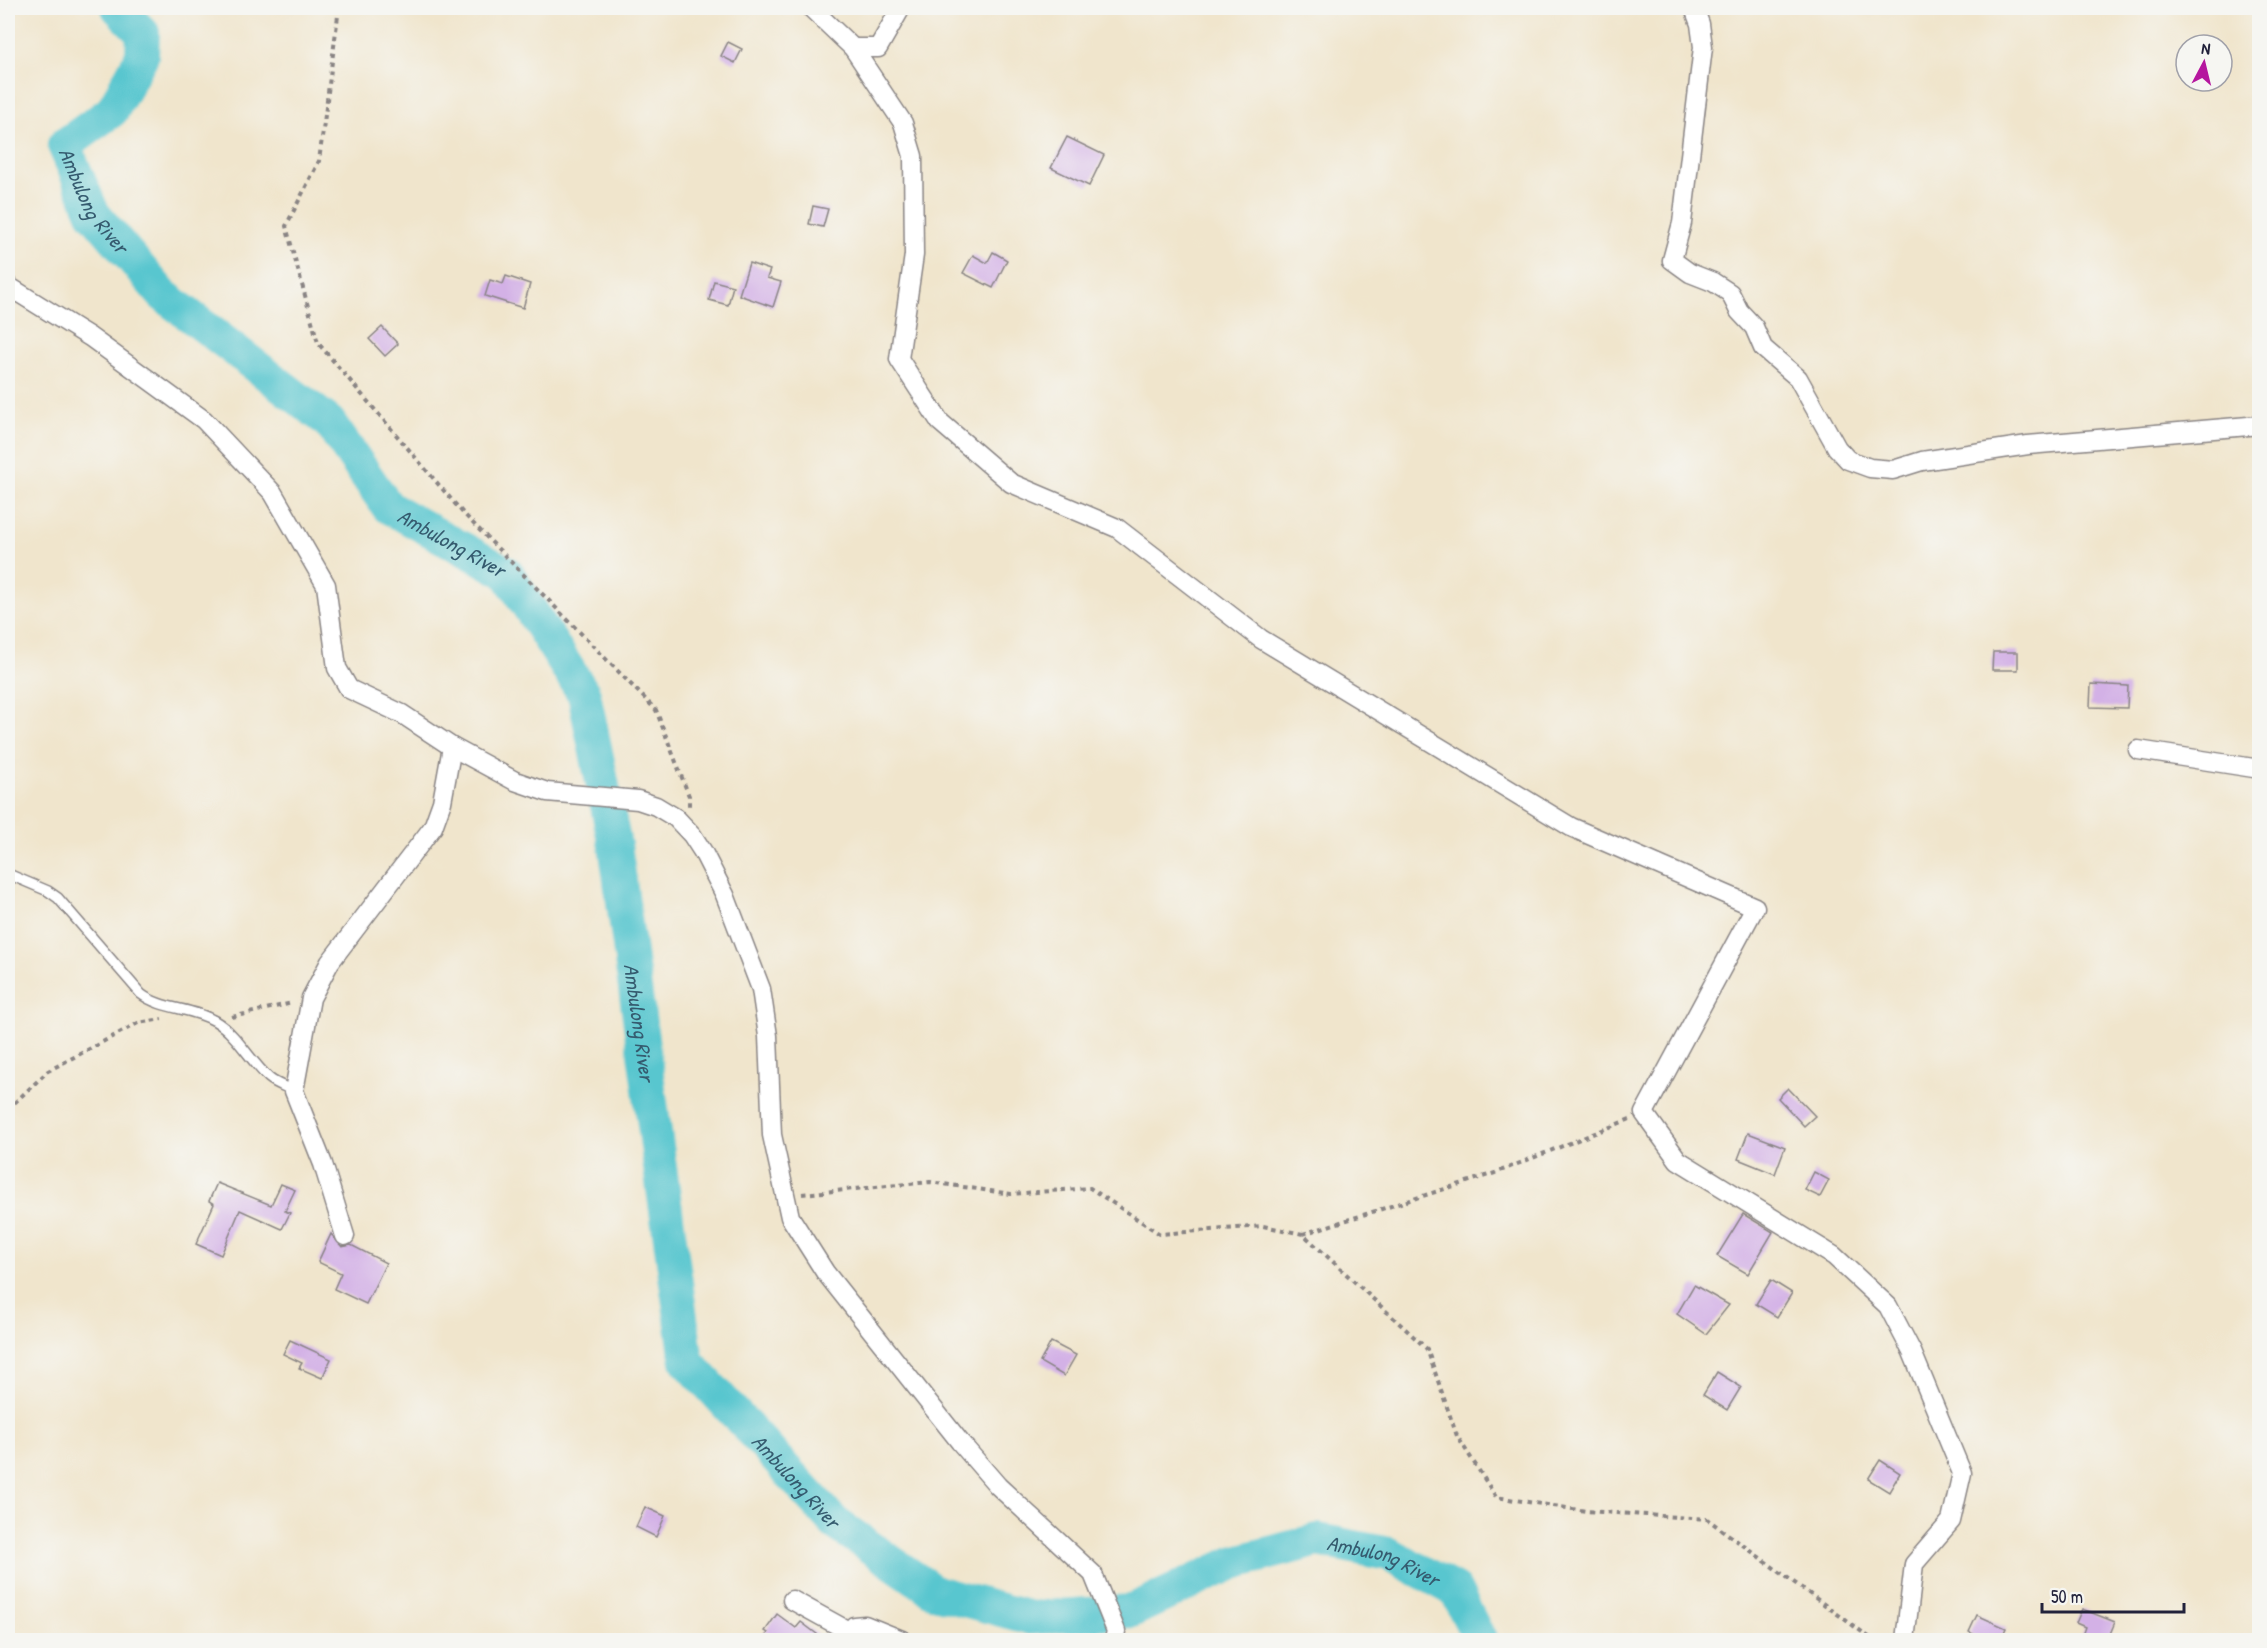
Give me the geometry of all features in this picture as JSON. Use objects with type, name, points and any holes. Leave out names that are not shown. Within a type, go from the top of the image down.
[{"type":"street","points":[[811,8],[853,48],[903,123],[913,156],[914,255],[899,359],[940,422],[1011,483],[1117,528],[1261,639],[1571,827],[1755,907],[1644,1113],[1678,1160],[1834,1256],[1888,1306],[1912,1352],[1962,1473],[1951,1521],[1914,1564],[1905,1641]]},
{"type":"street","points":[[853,48],[878,48],[901,8]]},
{"type":"street","points":[[1694,8],[1700,24],[1703,47],[1682,223],[1672,260],[1690,273],[1713,282],[1730,293],[1739,311],[1754,327],[1763,348],[1798,378],[1836,448],[1848,460],[1870,468],[1893,470],[1922,461],[2007,447],[2259,425]]},
{"type":"street","points":[[8,286],[90,337],[204,420],[242,457],[273,493],[326,585],[336,658],[342,680],[357,695],[402,714],[452,747],[515,781],[547,792],[638,800],[656,806],[676,818],[692,836],[725,895],[761,989],[768,1036],[772,1135],[783,1196],[790,1217],[825,1272],[960,1442],[998,1486],[1082,1563],[1096,1581],[1115,1636]]},
{"type":"street","points":[[345,1236],[323,1164],[294,1091],[311,998],[330,962],[433,827],[442,802],[452,747]]},
{"type":"street","points":[[2138,750],[2259,769]]},
{"type":"street","points":[[792,1600],[848,1636],[854,1626],[865,1625],[902,1641]]},
{"type":"lane","points":[[8,874],[48,891],[58,898],[141,994],[153,1001],[199,1013],[221,1025],[269,1078],[294,1091]]},
{"type":"path","points":[[339,8],[319,161],[286,225],[318,343],[462,512],[656,710],[688,796],[692,836]]},
{"type":"path","points":[[199,1013],[234,1017],[311,998]]},
{"type":"path","points":[[8,1109],[48,1071],[138,1023],[168,1018]]},
{"type":"path","points":[[783,1196],[930,1182],[1011,1194],[1090,1188],[1160,1234],[1263,1226],[1303,1234],[1495,1173],[1644,1113]]},
{"type":"path","points":[[1303,1234],[1427,1349],[1457,1436],[1496,1497],[1586,1511],[1707,1519],[1873,1641]]},
{"type":"building","points":[[728,42],[742,49],[735,63],[721,56]]},
{"type":"building","points":[[1067,137],[1104,155],[1089,186],[1051,168]]},
{"type":"building","points":[[813,206],[828,209],[823,227],[809,224]]},
{"type":"building","points":[[993,252],[1007,260],[993,288],[963,273],[973,255],[987,263]]},
{"type":"building","points":[[749,263],[770,270],[767,278],[781,282],[773,307],[739,295]]},
{"type":"building","points":[[506,276],[530,284],[523,308],[485,296],[490,280],[503,284]]},
{"type":"building","points":[[714,281],[733,286],[728,305],[709,300]]},
{"type":"building","points":[[382,327],[398,344],[385,356],[369,339]]},
{"type":"building","points":[[1993,652],[2018,652],[2018,670],[1992,670]]},
{"type":"building","points":[[2091,684],[2128,686],[2127,708],[2090,707]]},
{"type":"building","points":[[1788,1088],[1815,1116],[1804,1126],[1778,1098]]},
{"type":"building","points":[[1748,1133],[1785,1147],[1775,1174],[1738,1159]]},
{"type":"building","points":[[1814,1172],[1829,1180],[1820,1197],[1805,1190]]},
{"type":"building","points":[[217,1183],[271,1205],[281,1184],[295,1190],[285,1211],[290,1213],[282,1229],[240,1210],[221,1255],[196,1244],[214,1204],[209,1201]]},
{"type":"building","points":[[1743,1214],[1773,1232],[1748,1274],[1717,1256]]},
{"type":"building","points":[[331,1234],[342,1247],[351,1245],[386,1263],[366,1304],[334,1289],[341,1273],[318,1262]]},
{"type":"building","points":[[1771,1280],[1792,1293],[1777,1317],[1756,1304]]},
{"type":"building","points":[[1694,1285],[1729,1305],[1706,1334],[1677,1314]]},
{"type":"building","points":[[290,1340],[331,1359],[322,1378],[299,1368],[302,1363],[283,1354]]},
{"type":"building","points":[[1051,1342],[1076,1355],[1064,1376],[1040,1362]]},
{"type":"building","points":[[1717,1372],[1741,1387],[1727,1410],[1703,1395]]},
{"type":"building","points":[[1880,1460],[1900,1473],[1889,1492],[1868,1479]]},
{"type":"building","points":[[645,1507],[665,1516],[656,1537],[636,1527]]},
{"type":"building","points":[[2082,1609],[2115,1622],[2107,1641],[2080,1641],[2085,1627],[2076,1623]]},
{"type":"building","points":[[777,1614],[796,1628],[801,1622],[826,1641],[761,1641],[768,1633],[765,1631]]},
{"type":"building","points":[[1977,1615],[2006,1628],[2000,1641],[1987,1641],[1969,1632]]},
{"type":"waterway","name":"Ambulong River","points":[[118,8],[143,33],[142,56],[112,111],[64,145],[93,213],[163,295],[329,422],[388,507],[507,573],[584,694],[615,845],[687,1361],[835,1523],[935,1592],[1031,1618],[1131,1611],[1233,1563],[1318,1540],[1389,1554],[1455,1590],[1480,1640]]}]
